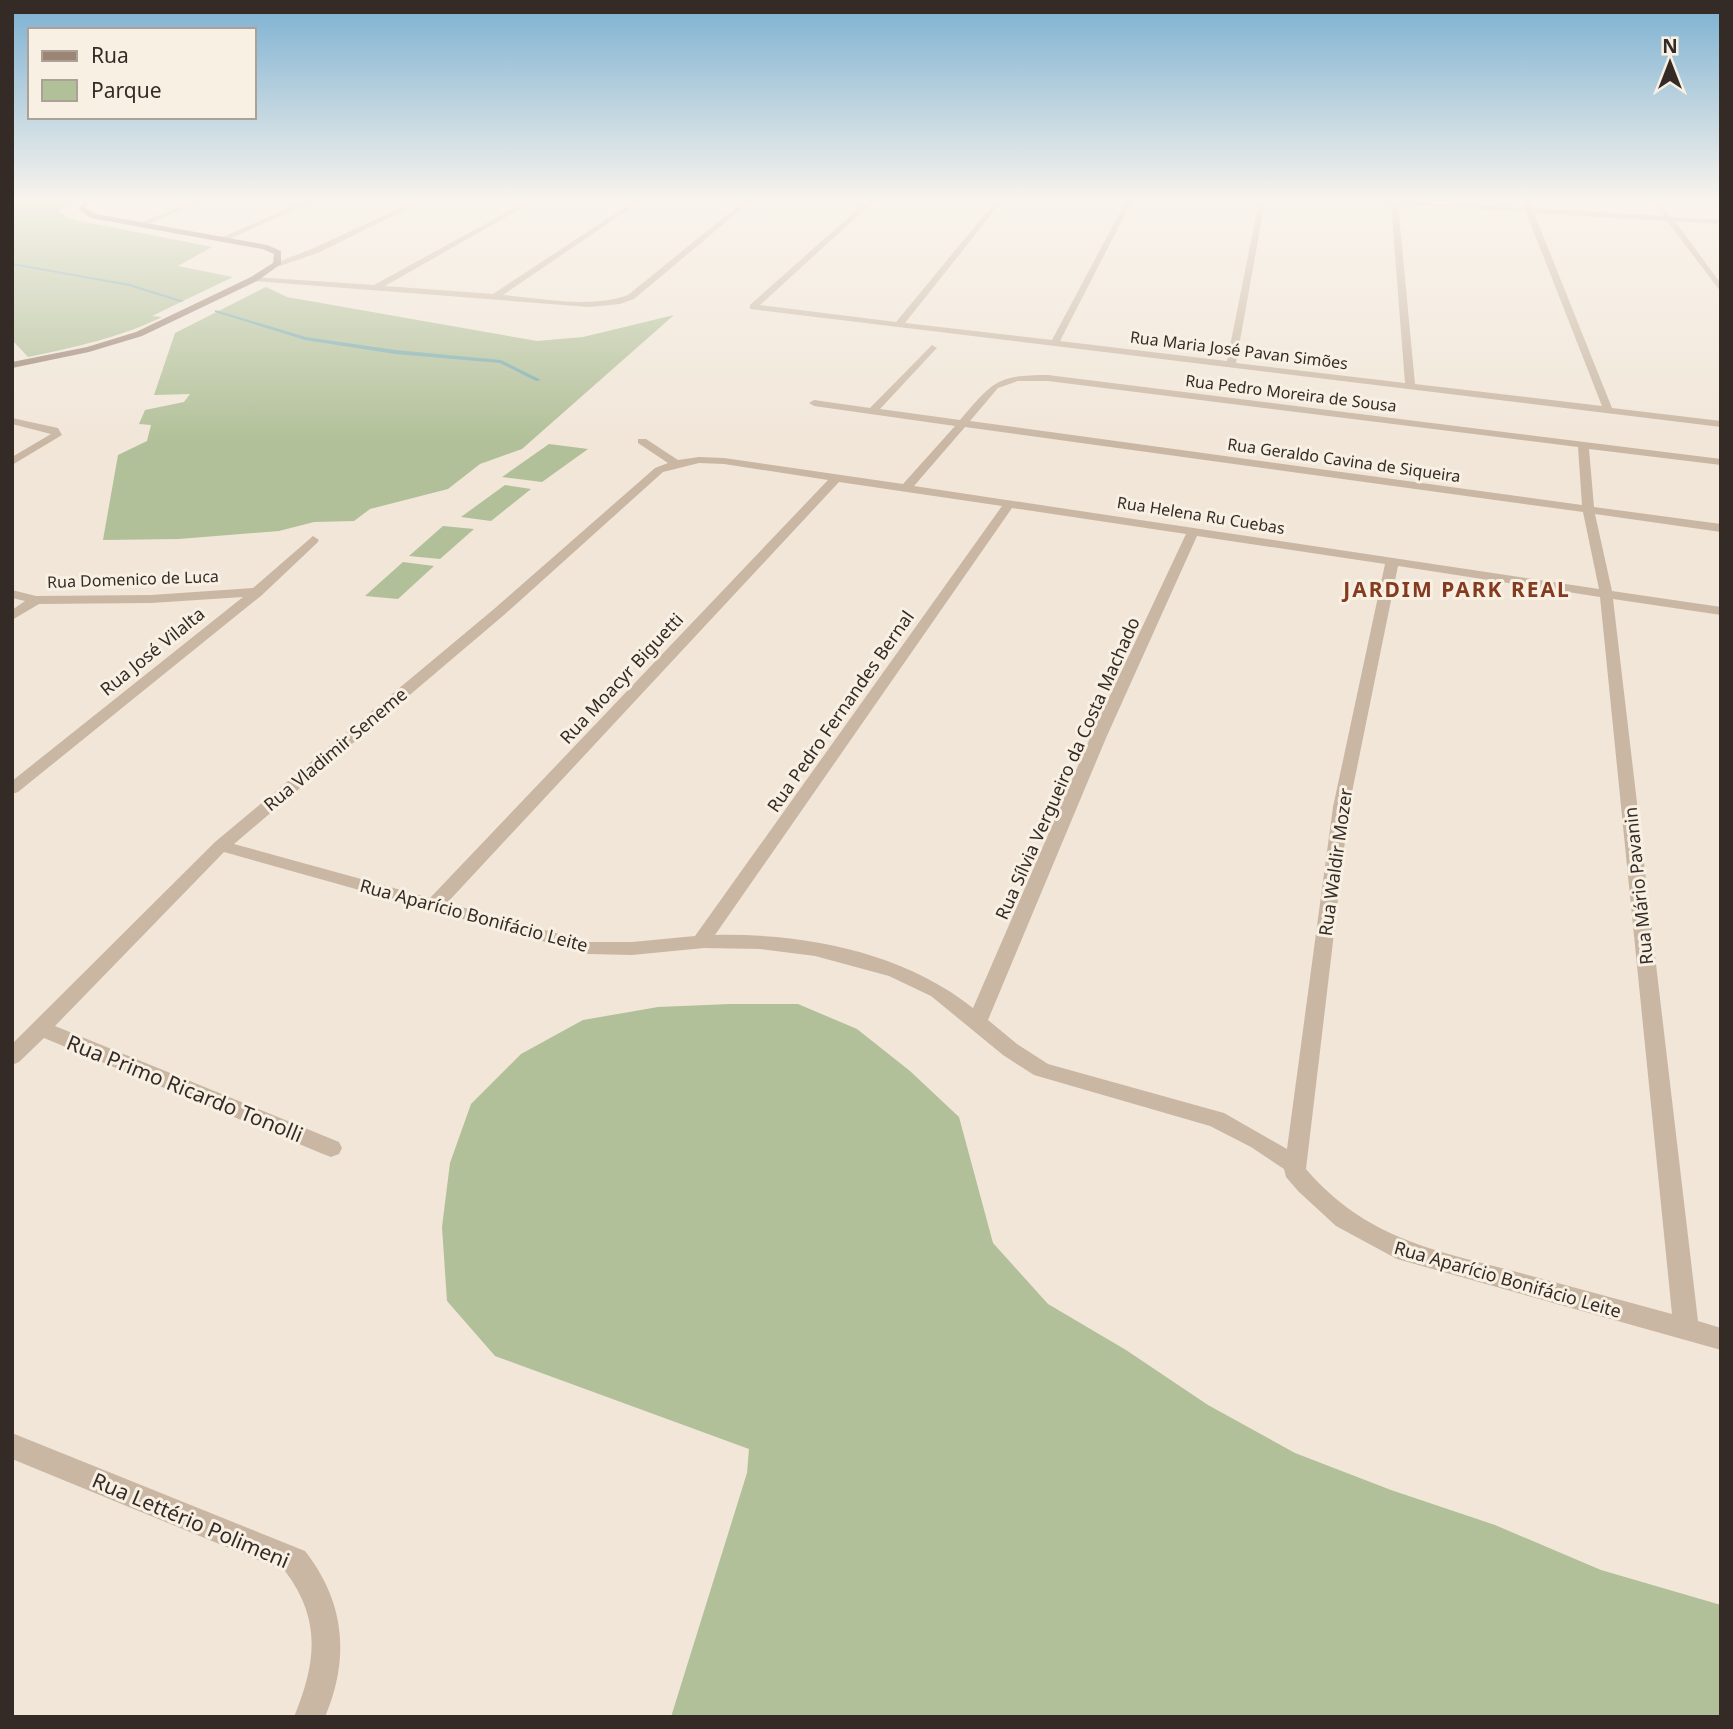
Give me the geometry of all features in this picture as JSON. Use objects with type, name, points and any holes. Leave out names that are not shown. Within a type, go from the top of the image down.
[{"type":"main road","points":[[12,365],[127,338],[248,282]]},
{"type":"street","points":[[290,282],[589,304],[620,301],[631,297],[650,282]]},
{"type":"street","points":[[376,288],[387,282]]},
{"type":"street","points":[[496,296],[517,282]]},
{"type":"street","name":"Rua Maria José Pavan Simões","points":[[781,282],[753,307],[1721,424]]},
{"type":"street","points":[[899,324],[933,282]]},
{"type":"street","points":[[1055,343],[1087,282]]},
{"type":"street","points":[[1231,365],[1247,282]]},
{"type":"street","points":[[1401,282],[1410,386]]},
{"type":"street","points":[[1557,282],[1608,410]]},
{"type":"street","points":[[873,411],[932,348]]},
{"type":"street","name":"Rua Pedro Moreira de Sousa","points":[[905,489],[995,386],[1017,378],[1040,378],[1721,462]]},
{"type":"street","name":"Rua Geraldo Cavina de Siqueira","points":[[814,403],[1721,528]]},
{"type":"street","points":[[12,421],[54,430],[57,435],[12,462]]},
{"type":"street","points":[[642,441],[677,463]]},
{"type":"street","name":"Rua Mário Pavanin","points":[[1583,445],[1588,510],[1606,592],[1686,1329]]},
{"type":"street","name":"Rua Helena Ru Cuebas","points":[[677,463],[716,460],[1721,611]]},
{"type":"street","name":"Rua Vladimir Seneme","points":[[12,1057],[221,846],[499,611],[659,470],[677,463]]},
{"type":"street","name":"Rua Moacyr Biguetti","points":[[435,904],[836,478]]},
{"type":"street","name":"Rua Pedro Fernandes Bernal","points":[[701,942],[1010,503]]},
{"type":"street","name":"Rua Sílvia Vergueiro da Costa Machado","points":[[978,1020],[1098,738],[1193,532]]},
{"type":"street","name":"Rua José Vilalta","points":[[12,789],[257,592],[313,540]]},
{"type":"street","name":"Rua Waldir Mozer","points":[[1296,1166],[1341,807],[1392,562]]},
{"type":"street","name":"Rua Domenico de Luca","points":[[12,594],[36,600],[150,599],[257,592]]},
{"type":"street","points":[[12,616],[36,600]]},
{"type":"street","name":"Rua Aparício Bonifácio Leite","points":[[221,846],[588,948],[631,951],[701,942],[778,943],[829,951],[923,983],[978,1020],[1018,1056],[1041,1070],[1216,1119],[1259,1141],[1296,1166],[1294,1171],[1308,1189],[1341,1219],[1361,1232],[1405,1252],[1721,1339]]},
{"type":"street","name":"Rua Primo Ricardo Tonolli","points":[[40,1028],[331,1148]]},
{"type":"street","name":"Rua Lettério Polimeni","points":[[12,1446],[295,1561],[318,1592],[325,1612],[327,1634],[322,1684],[309,1717]]},
{"type":"green space","points":[[12,282],[223,282],[152,316],[162,317],[113,336],[28,357],[12,340]]},
{"type":"green space","points":[[266,287],[287,297],[537,341],[583,337],[674,315],[522,449],[480,464],[448,489],[370,509],[354,521],[314,522],[279,531],[179,539],[103,540],[118,455],[147,441],[151,425],[139,424],[145,410],[184,402],[190,394],[154,395],[175,333]]},
{"type":"green space","points":[[549,444],[588,449],[542,482],[502,477]]},
{"type":"green space","points":[[505,485],[531,489],[491,521],[461,517]]},
{"type":"green space","points":[[443,526],[474,529],[440,559],[409,556]]},
{"type":"green space","points":[[403,562],[434,566],[398,599],[365,596]]},
{"type":"green space","points":[[798,1004],[857,1029],[910,1071],[959,1117],[993,1243],[1048,1304],[1126,1350],[1208,1405],[1295,1453],[1391,1490],[1495,1525],[1601,1570],[1721,1605],[1721,1717],[671,1717],[747,1473],[749,1449],[495,1356],[447,1301],[442,1227],[450,1163],[471,1104],[521,1054],[583,1020],[658,1007]]},
{"type":"waterway","points":[[111,282],[182,301]]},
{"type":"waterway","points":[[217,311],[305,338],[395,352],[501,362],[538,380]]},
{"type":"district","name":"JARDIM PARK REAL","points":[[1457,589]]}]
